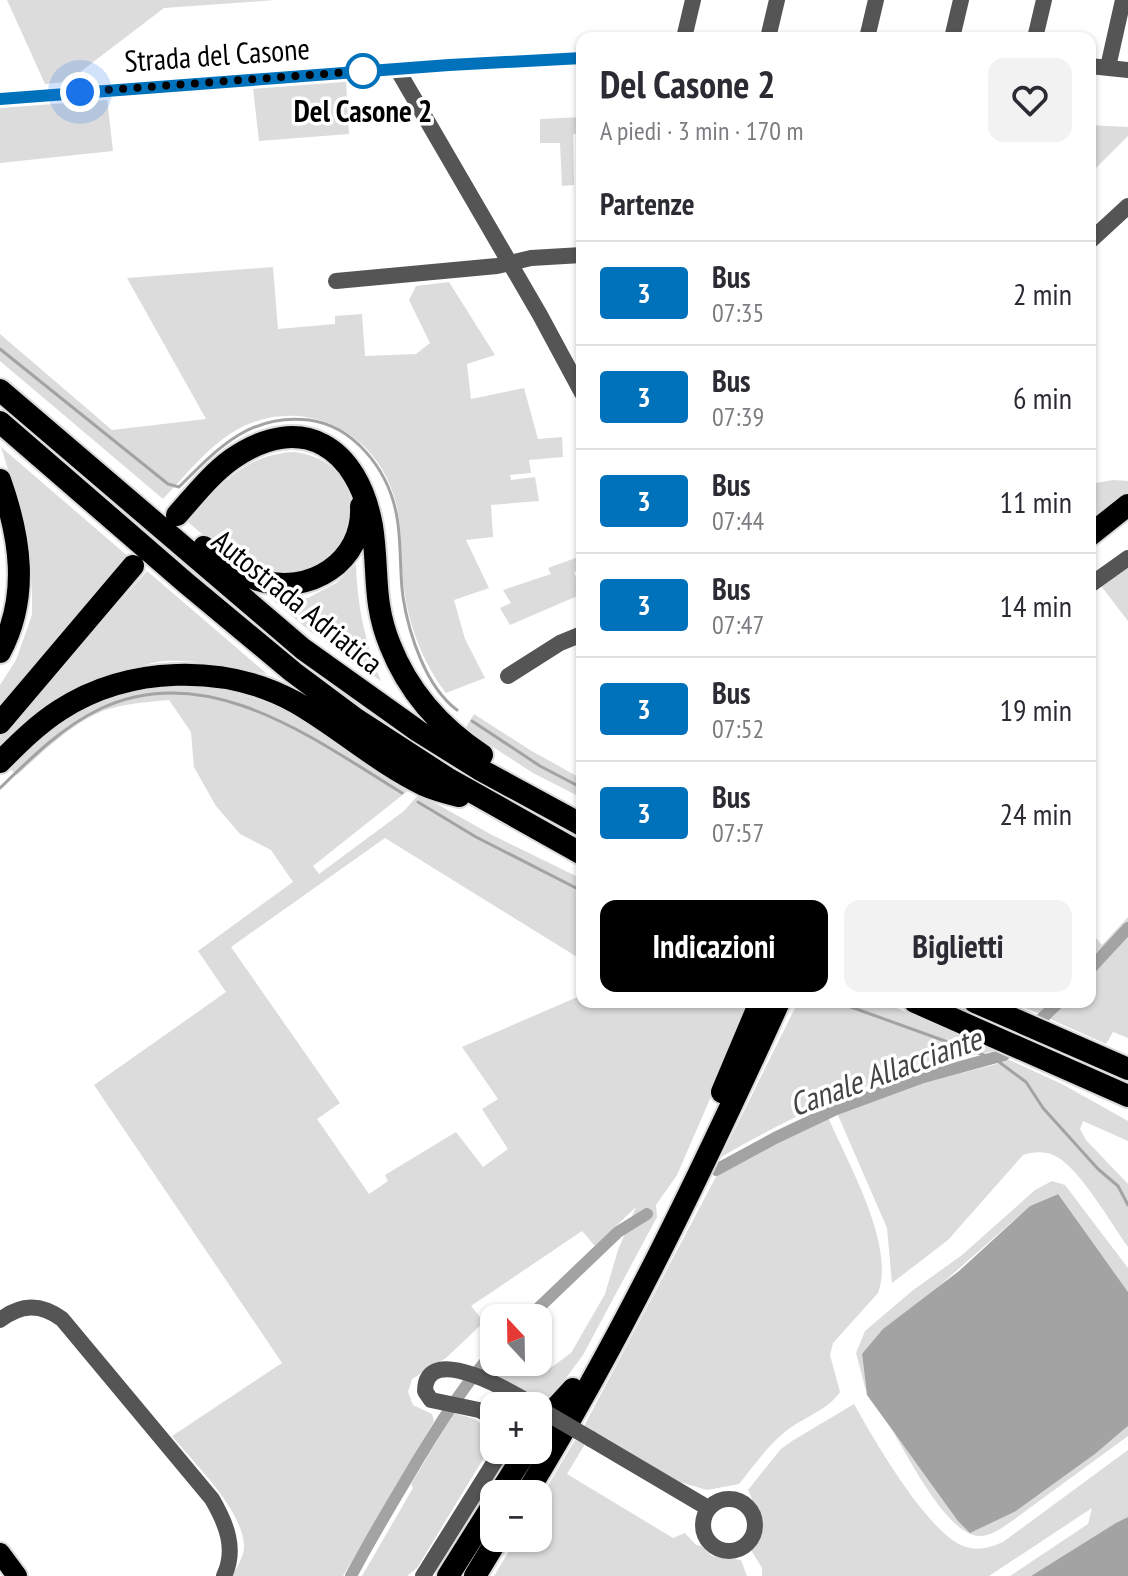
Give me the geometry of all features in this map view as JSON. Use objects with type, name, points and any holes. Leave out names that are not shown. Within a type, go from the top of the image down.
[{"type":"highway","name":"Autostrada Adriatica","points":[[0,390],[303,649],[373,700],[479,769],[576,822]]},
{"type":"highway","name":"Autostrada Adriatica","points":[[0,422],[293,672],[408,754],[502,811],[576,851]]},
{"type":"highway","points":[[177,515],[214,474],[254,446],[280,437],[315,441],[328,447],[347,463],[360,485],[372,526],[376,596],[381,621],[407,681],[420,701],[466,744],[576,810]]},
{"type":"highway","points":[[64,445],[133,487],[230,566],[274,583],[317,579],[342,561],[359,531],[362,516],[360,485]]},
{"type":"highway","points":[[0,480],[16,529],[19,576],[18,598],[9,634],[0,652]]},
{"type":"highway","points":[[1096,530],[1128,505]]},
{"type":"highway","points":[[1096,547],[1128,523]]},
{"type":"highway","points":[[0,723],[133,566]]},
{"type":"highway","points":[[0,762],[61,709],[98,691],[155,676],[206,676],[251,685],[284,697],[424,785],[502,811]]},
{"type":"highway","points":[[698,1163],[758,1008]]},
{"type":"highway","points":[[534,1480],[611,1349],[698,1163],[776,1008]]},
{"type":"highway","points":[[929,1008],[1128,1096]]},
{"type":"highway","points":[[988,1008],[1128,1069]]},
{"type":"highway","points":[[552,1424],[670,1222]]},
{"type":"highway","points":[[552,1412],[573,1389]]},
{"type":"highway","points":[[448,1576],[480,1525]]},
{"type":"highway","points":[[459,1576],[480,1542]]},
{"type":"highway","points":[[475,1576],[490,1552]]},
{"type":"main road","points":[[0,1553],[17,1576]]},
{"type":"main road","points":[[0,1570],[5,1576]]},
{"type":"street","points":[[685,32],[693,0]]},
{"type":"street","points":[[769,32],[777,0]]},
{"type":"street","points":[[868,32],[876,0]]},
{"type":"street","points":[[953,32],[961,0]]},
{"type":"street","points":[[1036,32],[1044,0]]},
{"type":"street","points":[[1108,67],[1123,0]]},
{"type":"street","name":"Strada del Casone","points":[[0,99],[576,58]]},
{"type":"street","points":[[1096,66],[1128,70]]},
{"type":"street","points":[[397,69],[576,382]]},
{"type":"street","points":[[1096,235],[1128,206]]},
{"type":"street","points":[[336,281],[576,255]]},
{"type":"street","points":[[1096,581],[1128,558]]},
{"type":"street","points":[[508,676],[576,636]]},
{"type":"street","points":[[0,1320],[19,1308],[30,1306],[43,1308],[62,1319],[212,1499],[228,1532],[230,1549],[224,1576]]},
{"type":"street","points":[[480,1412],[434,1401],[427,1396],[426,1381],[432,1374],[442,1371],[473,1374],[508,1392]]},
{"type":"street","points":[[552,1416],[708,1508]]},
{"type":"street","points":[[423,1576],[493,1464]]},
{"type":"shaded area","points":[[7,0],[276,0],[164,8],[67,82],[45,84]]},
{"type":"shaded area","points":[[346,80],[349,134],[259,141],[253,88]]},
{"type":"shaded area","points":[[107,98],[113,151],[0,163],[0,106]]},
{"type":"shaded area","points":[[576,117],[576,134],[573,134],[574,185],[562,186],[560,143],[540,143],[540,119]]},
{"type":"shaded area","points":[[1096,125],[1128,127],[1128,136],[1096,168]]},
{"type":"shaded area","points":[[273,267],[278,329],[335,324],[335,316],[362,314],[365,356],[416,354],[430,343],[409,300],[416,286],[449,282],[495,355],[467,364],[471,399],[524,388],[538,439],[562,437],[563,457],[529,460],[531,473],[510,475],[511,480],[535,477],[539,501],[491,505],[493,537],[466,540],[489,588],[454,600],[465,639],[485,678],[446,693],[430,668],[408,611],[399,517],[394,496],[385,473],[355,438],[335,426],[314,419],[291,416],[267,418],[244,426],[221,440],[163,499],[0,361],[0,334],[112,430],[206,419],[127,278]]},
{"type":"shaded area","points":[[1,447],[131,559],[0,714],[0,685],[16,660],[32,615],[32,576],[20,509]]},
{"type":"shaded area","points":[[295,452],[326,463],[344,482],[351,506],[347,530],[334,552],[314,568],[287,575],[255,568],[228,553],[188,522],[234,474],[261,459]]},
{"type":"shaded area","points":[[1128,481],[1128,495],[1096,519],[1096,483]]},
{"type":"shaded area","points":[[576,558],[576,597],[510,625],[500,608],[511,603],[503,590],[551,574],[548,568]]},
{"type":"shaded area","points":[[356,564],[363,624],[381,681],[310,631],[269,597],[308,598],[336,583]]},
{"type":"shaded area","points":[[1128,567],[1128,621],[1101,586]]},
{"type":"shaded area","points":[[147,571],[267,674],[183,661],[157,662],[136,668],[95,687],[0,756],[0,737]]},
{"type":"shaded area","points":[[185,683],[222,688],[289,710],[410,789],[313,866],[319,874],[404,811],[419,794],[492,835],[576,876],[576,956],[385,838],[231,947],[340,1103],[317,1119],[369,1194],[388,1181],[385,1175],[456,1132],[483,1167],[508,1149],[482,1109],[498,1099],[462,1047],[576,998],[576,1008],[749,1008],[677,1175],[656,1205],[657,1217],[583,1355],[552,1397],[552,1392],[522,1392],[492,1376],[552,1376],[552,1367],[571,1353],[605,1294],[618,1250],[636,1207],[595,1246],[582,1231],[471,1306],[480,1317],[480,1326],[446,1358],[412,1379],[408,1392],[413,1405],[432,1414],[434,1421],[343,1576],[232,1576],[244,1547],[236,1518],[216,1488],[172,1436],[282,1363],[94,1085],[226,992],[198,951],[293,882],[271,850],[240,834],[216,806],[194,767],[191,732],[169,700],[104,711],[64,734],[17,775],[9,768],[60,720],[103,698],[140,685]]},
{"type":"shaded area","points":[[474,714],[576,776],[576,795],[533,773],[465,729]]},
{"type":"shaded area","points":[[1128,917],[1128,1038],[1113,1032],[1106,1044],[1025,1008],[1096,1008],[1096,938],[1102,945]]},
{"type":"shaded area","points":[[795,1008],[897,1008],[995,1051],[922,1068],[853,1092],[787,1121],[721,1157]]},
{"type":"shaded area","points":[[1005,1058],[1062,1084],[1128,1121],[1128,1141],[1083,1121],[1080,1129],[1086,1140],[1128,1184],[1128,1247],[1068,1165],[1050,1154],[1032,1153],[1023,1155],[948,1240],[892,1283],[887,1228],[837,1113],[922,1083],[997,1064]]},
{"type":"shaded area","points":[[828,1117],[867,1204],[875,1228],[882,1274],[878,1293],[833,1343],[830,1355],[840,1392],[835,1399],[778,1438],[739,1484],[707,1490],[680,1482],[583,1428],[718,1173]]},
{"type":"shaded area","points":[[1052,1181],[1065,1185],[1128,1268],[1128,1292],[1057,1194],[1030,1206],[862,1354],[867,1395],[856,1353],[865,1331],[912,1291],[962,1255],[1035,1190]]},
{"type":"shaded area","points":[[1058,1194],[1128,1292],[1128,1426],[1016,1511],[970,1533],[958,1521],[867,1395],[862,1354],[883,1329],[959,1271],[1030,1206]]},
{"type":"shaded area","points":[[854,1404],[887,1460],[917,1502],[947,1536],[961,1545],[982,1548],[1003,1542],[1128,1450],[1128,1517],[1031,1576],[1010,1576],[1088,1524],[1092,1508],[989,1576],[762,1576],[762,1568],[751,1550],[763,1524],[748,1490],[781,1449]]},
{"type":"shaded area","points":[[454,1413],[480,1423],[480,1464],[417,1568],[407,1576],[362,1576],[413,1488],[411,1484]]},
{"type":"shaded area","points":[[1128,1426],[1128,1436],[1012,1521],[996,1532],[983,1536],[966,1532],[953,1522],[929,1492],[892,1430],[942,1497],[1016,1511]]},
{"type":"shaded area","points":[[575,1440],[585,1444],[567,1474],[673,1538],[685,1533],[712,1556],[741,1560],[747,1576],[494,1576],[509,1552],[552,1552],[551,1480]]},
{"type":"shaded area","points":[[1128,1517],[1128,1576],[1031,1576],[1116,1523]]},
{"type":"waterway","points":[[0,349],[168,484],[179,487],[221,447],[252,428],[269,422],[309,420],[325,424],[354,440],[376,466],[392,496],[399,533],[403,597],[410,627],[428,674],[436,688],[457,710]]},
{"type":"waterway","points":[[0,788],[47,744],[86,716],[140,696],[180,693],[219,699],[296,729],[402,793]]},
{"type":"waterway","points":[[472,721],[540,766],[576,785]]},
{"type":"waterway","points":[[418,802],[476,837],[576,888]]},
{"type":"waterway","name":"Canale Allacciante","points":[[1096,963],[1128,928]]},
{"type":"waterway","points":[[854,1008],[995,1059],[1026,1082],[1043,1108],[1098,1169],[1118,1186],[1128,1205]]},
{"type":"waterway","name":"Canale Allacciante","points":[[716,1170],[836,1109],[920,1078],[1004,1055],[1053,1008]]},
{"type":"waterway","name":"Canale Allacciante","points":[[543,1304],[618,1232],[647,1214]]},
{"type":"waterway","name":"Canale Allacciante","points":[[351,1576],[419,1458],[480,1369]]},
{"type":"bus line","name":"3","points":[[0,99],[576,58]]},
{"type":"place","name":"Del Casone 2","points":[[363,71]]},
{"type":"route","points":[[80,92],[363,71]]}]
